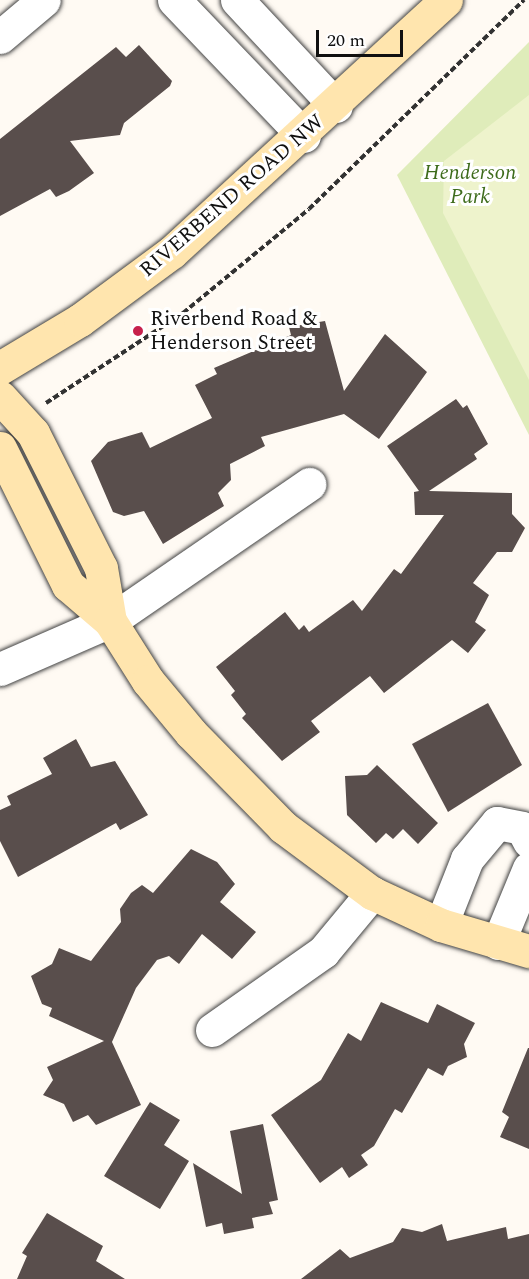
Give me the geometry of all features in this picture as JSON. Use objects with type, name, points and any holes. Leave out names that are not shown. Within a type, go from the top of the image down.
[{"type":"street","points":[[0,37],[44,0]]},
{"type":"street","points":[[174,0],[304,136]]},
{"type":"street","points":[[237,0],[336,106]]},
{"type":"street","name":"RIVERBEND ROAD NW","points":[[0,368],[80,320],[172,252],[304,136],[446,0]]},
{"type":"street","points":[[9,407],[33,433],[101,568],[111,621]]},
{"type":"street","points":[[0,448],[68,585],[111,621],[148,681],[191,733],[283,827],[372,893],[441,925],[514,947],[529,868]]},
{"type":"street","points":[[0,669],[111,621],[309,484]]},
{"type":"street","points":[[441,925],[467,859],[497,823],[522,828],[529,841]]},
{"type":"street","points":[[212,1030],[323,952],[372,893]]},
{"type":"path","points":[[9,407],[82,384],[183,313],[309,209],[524,0]]},
{"type":"green space","name":"Henderson Park","points":[[529,42],[529,435],[397,175]]},
{"type":"green space","points":[[529,95],[529,380],[443,213],[444,161]]},
{"type":"building","points":[[139,45],[172,81],[170,86],[124,123],[120,135],[70,141],[94,173],[69,191],[56,197],[50,189],[0,216],[0,139],[116,47],[126,57]]},
{"type":"building","points":[[325,321],[344,391],[385,334],[427,372],[379,439],[344,414],[261,437],[265,446],[230,464],[231,480],[218,493],[224,506],[163,544],[144,511],[124,516],[113,512],[91,461],[108,442],[142,432],[150,448],[212,418],[195,385],[217,374],[214,368],[291,335],[289,327]]},
{"type":"building","points":[[456,399],[463,408],[467,405],[488,444],[474,454],[477,459],[429,491],[512,493],[512,514],[525,528],[512,552],[497,552],[473,583],[489,595],[475,622],[486,630],[468,653],[452,640],[384,693],[370,676],[311,721],[320,732],[282,761],[242,718],[246,714],[231,695],[235,691],[216,667],[285,612],[299,630],[304,625],[309,632],[353,600],[362,611],[394,569],[401,574],[444,515],[415,515],[414,492],[419,491],[387,446]]},
{"type":"building","points":[[488,703],[522,765],[448,812],[412,744]]},
{"type":"building","points":[[76,739],[91,767],[115,761],[148,815],[120,830],[116,823],[18,877],[0,841],[0,810],[11,805],[7,796],[52,774],[43,758]]},
{"type":"building","points":[[377,765],[438,823],[418,844],[403,829],[393,839],[386,833],[376,843],[347,815],[345,776],[367,775]]},
{"type":"building","points":[[191,849],[217,862],[235,884],[220,902],[256,932],[232,959],[202,934],[179,964],[169,956],[157,960],[136,988],[112,1042],[141,1105],[96,1125],[88,1115],[73,1122],[64,1104],[43,1095],[53,1080],[47,1067],[104,1041],[49,1016],[52,1008],[42,1004],[31,976],[52,964],[59,948],[91,961],[121,922],[120,909],[131,893],[142,885],[153,893]]},
{"type":"building","points":[[381,1002],[428,1023],[437,1004],[475,1023],[464,1044],[467,1057],[448,1066],[443,1076],[428,1068],[402,1113],[395,1109],[374,1146],[361,1155],[368,1165],[349,1178],[342,1167],[320,1183],[271,1115],[321,1080],[348,1033],[361,1041]]},
{"type":"building","points":[[528,1048],[529,1149],[500,1137],[509,1117],[502,1112]]},
{"type":"building","points":[[150,1102],[180,1120],[164,1145],[189,1161],[160,1209],[104,1176]]},
{"type":"building","points":[[263,1124],[278,1200],[269,1202],[273,1214],[252,1218],[254,1228],[224,1234],[222,1223],[206,1227],[193,1163],[242,1194],[230,1131]]},
{"type":"building","points":[[47,1213],[103,1246],[96,1261],[125,1279],[17,1279],[27,1256],[22,1253]]},
{"type":"building","points":[[442,1224],[447,1241],[506,1227],[508,1239],[529,1234],[529,1279],[301,1279],[340,1249],[350,1258],[393,1242],[402,1228],[422,1232]]},
{"type":"place","name":"Riverbend Road & Henderson Street","points":[[138,331]]}]
